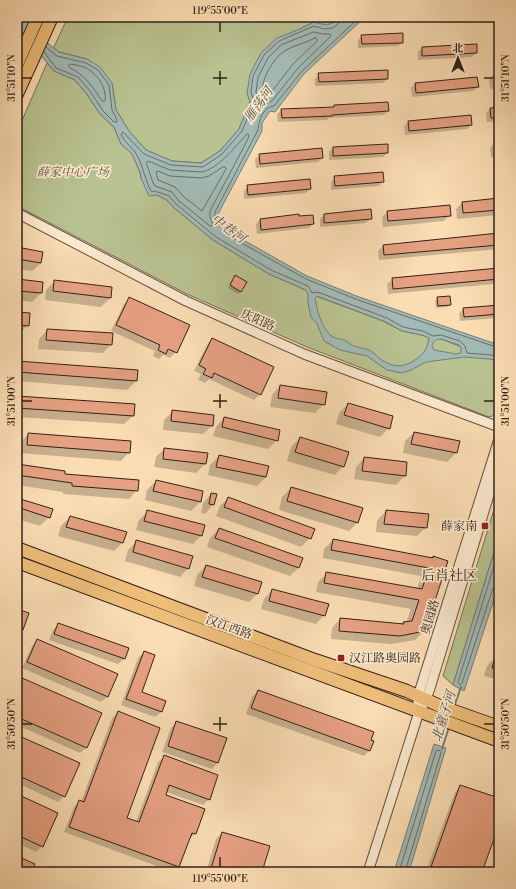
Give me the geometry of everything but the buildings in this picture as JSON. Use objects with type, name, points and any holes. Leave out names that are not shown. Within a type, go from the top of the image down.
[{"type":"main road","points":[[17,94],[52,17]]},
{"type":"main road","points":[[17,64],[36,21]]},
{"type":"main road","name":"汉江西路","points":[[17,548],[499,728]]},
{"type":"main road","name":"汉江西路","points":[[17,562],[499,741]]},
{"type":"street","name":"庆阳路","points":[[17,213],[186,301],[304,354],[499,427]]},
{"type":"street","name":"奥园路","points":[[368,872],[419,712],[499,439]]},
{"type":"street","name":"奥园路","points":[[422,698],[499,462]]},
{"type":"green space","points":[[68,17],[339,17],[331,24],[314,22],[300,29],[247,93],[250,102],[239,129],[220,151],[201,163],[172,161],[146,150],[129,131],[116,110],[112,83],[87,59],[53,49]]},
{"type":"green space","name":"薛家中心广场","points":[[47,63],[54,71],[75,80],[100,114],[114,127],[121,144],[132,153],[140,172],[141,179],[157,195],[167,200],[173,207],[213,240],[269,274],[316,296],[383,321],[402,331],[441,339],[499,361],[499,414],[489,417],[307,347],[187,294],[17,206],[17,132]]},
{"type":"green space","points":[[499,493],[499,536],[453,685],[443,676]]},
{"type":"water","name":"雁荡河","points":[[17,17],[24,17],[44,40],[59,52],[87,59],[100,67],[112,83],[116,110],[129,131],[146,150],[172,161],[201,163],[220,151],[239,129],[250,102],[247,93],[250,74],[261,53],[277,38],[314,22],[331,24],[339,17],[365,17],[304,74],[275,112],[270,111],[262,123],[262,131],[218,214],[223,223],[238,237],[307,276],[359,297],[499,345],[499,361],[464,357],[426,362],[402,373],[387,370],[367,356],[340,350],[324,341],[317,324],[311,317],[306,290],[269,274],[213,240],[173,207],[167,200],[157,195],[149,196],[132,154],[121,144],[114,127],[100,114],[75,80],[54,71],[17,27]],"holes":[[[317,296],[386,322],[402,331],[429,338],[426,348],[418,358],[410,363],[397,366],[379,358],[369,350],[354,346],[344,340],[335,338],[330,335],[320,318],[315,298]],[[441,339],[459,345],[461,348],[461,353],[456,354],[434,350],[432,346],[433,343],[436,340]]]},
{"type":"water","points":[[499,536],[499,584],[464,691],[453,685]]},
{"type":"water","points":[[434,744],[446,748],[409,872],[394,872]]},
{"type":"waterway","name":"北童子河","points":[[454,707],[461,687]]},
{"type":"waterway","name":"北童子河","points":[[442,749],[449,727]]},
{"type":"place","name":"薛家南","points":[[485,526]]},
{"type":"place","name":"汉江路奥园路","points":[[341,658]]},
{"type":"district","name":"后肖社区","points":[[449,575]]},
{"type":"water label","name":"中巷河","points":[[229,228]]}]
